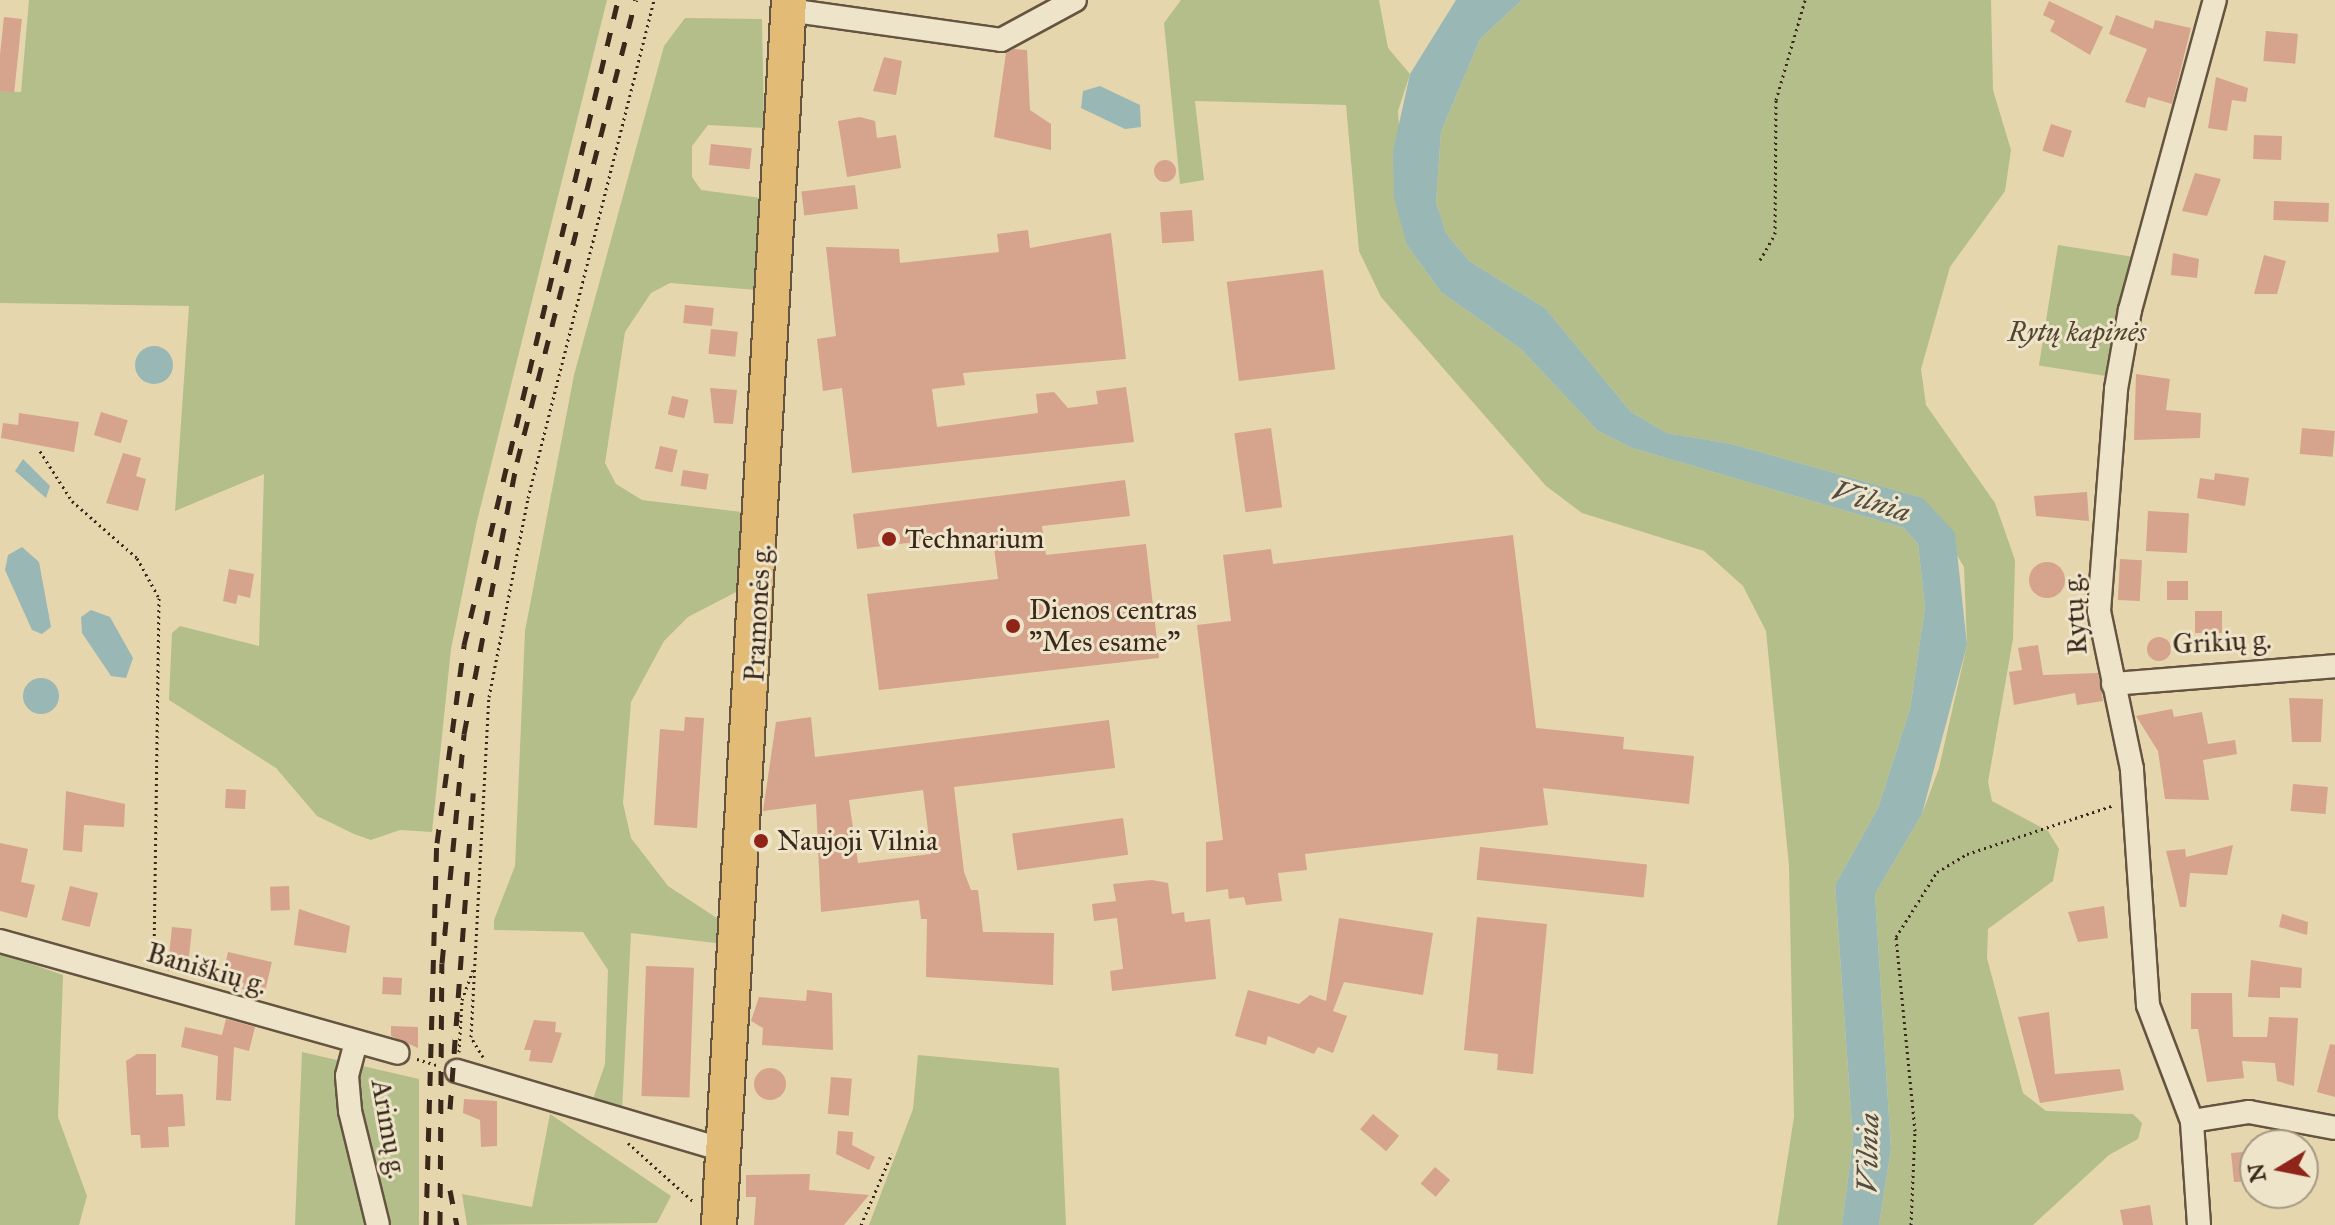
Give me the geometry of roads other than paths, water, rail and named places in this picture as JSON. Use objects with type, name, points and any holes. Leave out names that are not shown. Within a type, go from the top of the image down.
[{"type":"main road","name":"Pramonės g.","points":[[712,1219],[724,1150],[788,5]]},
{"type":"street","points":[[788,5],[1001,40],[1075,0]]},
{"type":"street","name":"Rytų g.","points":[[2199,1225],[2192,1121],[2148,1005],[2133,802],[2099,611],[2116,389],[2130,310],[2215,0]]},
{"type":"street","name":"Grikių g.","points":[[2113,684],[2335,666]]},
{"type":"street","name":"Baniškių g.","points":[[0,941],[398,1053]]},
{"type":"street","name":"Arimų g.","points":[[356,1042],[347,1076],[350,1111],[378,1225]]},
{"type":"street","points":[[457,1071],[594,1115],[724,1150]]},
{"type":"street","points":[[2192,1121],[2249,1112],[2335,1128]]},
{"type":"water","name":"Vilnia","points":[[1456,0],[1522,0],[1480,39],[1441,132],[1436,202],[1446,233],[1469,261],[1545,308],[1631,412],[1667,433],[1732,444],[1923,498],[1955,533],[1967,645],[1922,814],[1875,894],[1891,1149],[1879,1225],[1842,1225],[1853,1140],[1835,885],[1878,808],[1910,709],[1925,607],[1918,544],[1904,528],[1632,448],[1598,431],[1521,349],[1441,292],[1407,245],[1394,198],[1393,151],[1410,74]]},
{"type":"water","points":[[1100,86],[1140,105],[1141,127],[1125,129],[1081,108],[1083,91]]},
{"type":"water","points":[[154,346],[168,351],[173,365],[168,379],[154,384],[140,379],[135,365],[140,351]]},
{"type":"water","points":[[23,459],[50,486],[46,498],[15,471]]},
{"type":"water","points":[[22,547],[39,562],[51,627],[42,634],[32,630],[5,570],[8,555]]},
{"type":"water","points":[[91,610],[110,617],[133,658],[126,678],[111,676],[82,633],[81,617]]},
{"type":"water","points":[[41,678],[54,683],[59,696],[54,709],[41,714],[28,709],[23,696],[28,683]]},
{"type":"railway","points":[[426,1225],[437,843],[464,645],[618,0]]},
{"type":"railway","points":[[440,1225],[442,963],[464,734],[517,462],[636,0]]},
{"type":"railway","points":[[450,1109],[473,793]]},
{"type":"railway","points":[[450,1190],[457,1225]]},
{"type":"place","name":"Technarium","points":[[889,539]]},
{"type":"place","name":"Dienos centras \"Mes esame\"","points":[[1013,626]]},
{"type":"place","name":"Naujoji Vilnia","points":[[761,841]]},
{"type":"park label","name":"Rytų kapinės","points":[[2077,332]]}]
